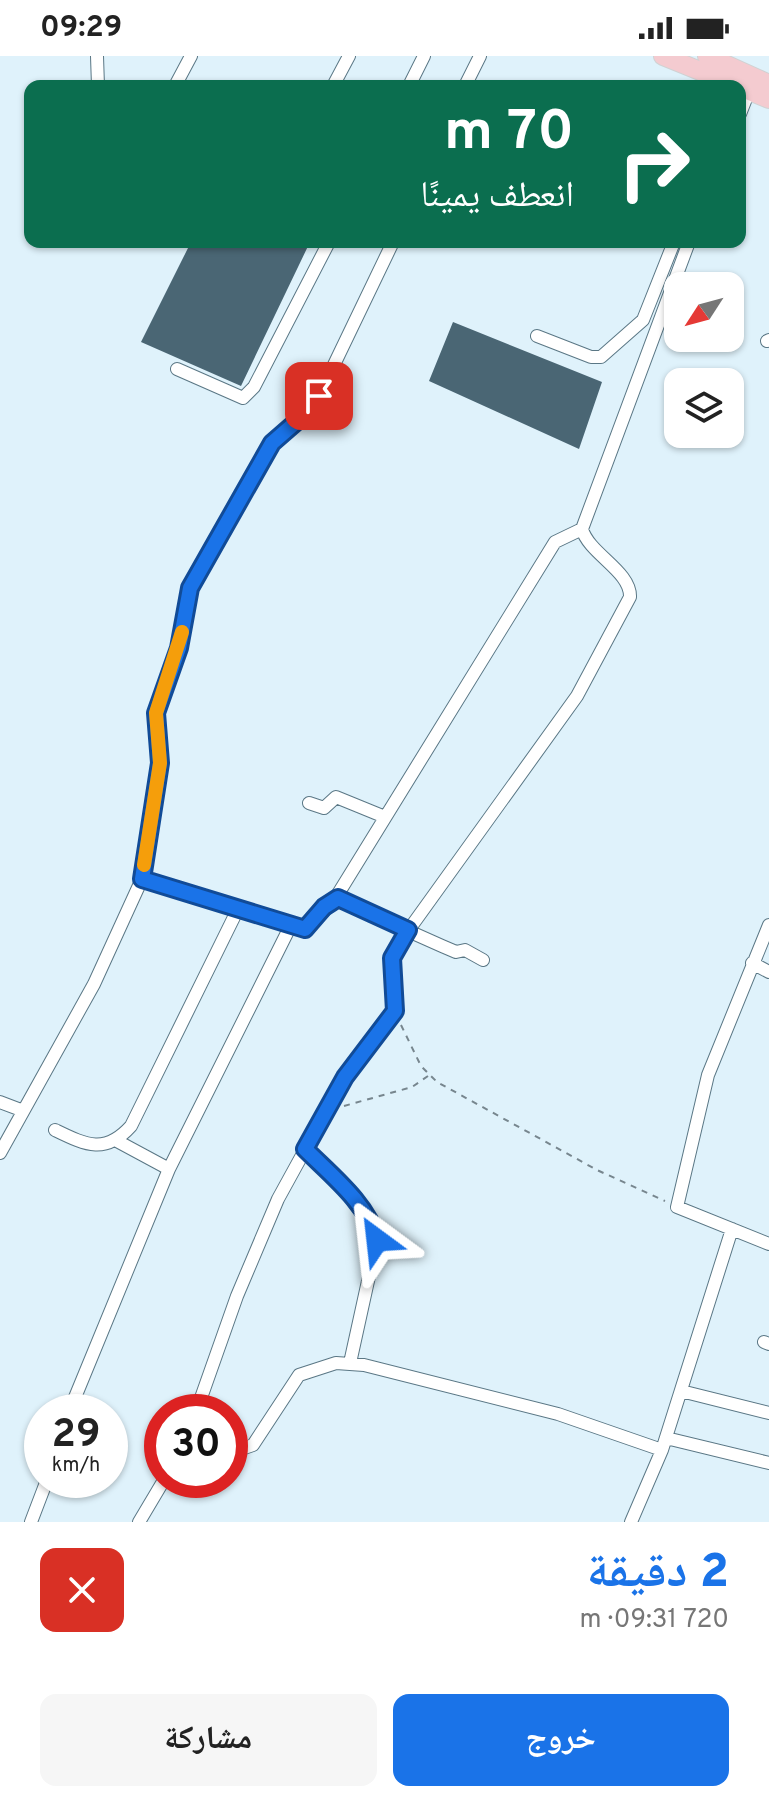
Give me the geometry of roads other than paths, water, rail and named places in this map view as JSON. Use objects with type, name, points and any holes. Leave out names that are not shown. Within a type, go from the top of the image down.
[{"type":"highway","points":[[663,56],[737,80]]},
{"type":"highway","points":[[707,56],[743,80]]},
{"type":"highway","points":[[749,84],[769,99]]},
{"type":"street","points":[[97,56],[98,80]]},
{"type":"street","points":[[178,80],[191,56]]},
{"type":"street","points":[[336,80],[349,56]]},
{"type":"street","points":[[412,80],[424,56]]},
{"type":"street","points":[[468,80],[480,56]]},
{"type":"street","points":[[177,369],[243,398],[254,387],[326,248]]},
{"type":"street","points":[[0,1153],[21,1110],[94,984],[142,879],[160,763],[156,713],[179,648],[190,588],[272,443],[311,409],[319,396],[390,248]]},
{"type":"street","points":[[537,336],[591,357],[601,357],[643,320],[672,248]]},
{"type":"street","points":[[202,1394],[237,1296],[278,1199],[345,1077],[395,1011],[392,958],[408,930],[577,696],[630,597],[628,586],[586,539],[582,529],[687,248]]},
{"type":"street","points":[[142,879],[309,928],[324,907],[338,898],[555,542],[582,529]]},
{"type":"street","points":[[309,803],[324,808],[336,797],[385,817]]},
{"type":"street","points":[[338,898],[483,960]]},
{"type":"street","points":[[55,1130],[80,1142],[101,1145],[117,1141],[131,1126],[238,909]]},
{"type":"street","points":[[76,1394],[169,1169],[291,925]]},
{"type":"street","points":[[769,925],[708,1075],[677,1207],[769,1244]]},
{"type":"street","points":[[752,963],[769,972]]},
{"type":"street","points":[[0,1102],[21,1110]]},
{"type":"street","points":[[117,1141],[169,1169]]},
{"type":"street","points":[[305,1149],[342,1186],[374,1227],[377,1240],[350,1363]]},
{"type":"street","points":[[631,1522],[664,1444],[732,1229]]},
{"type":"street","points":[[248,1447],[253,1445],[299,1375],[308,1369],[350,1363],[558,1414],[664,1444],[769,1463]]},
{"type":"street","points":[[681,1391],[769,1413]]},
{"type":"street","points":[[31,1522],[40,1498]]},
{"type":"street","points":[[139,1522],[153,1498]]}]
